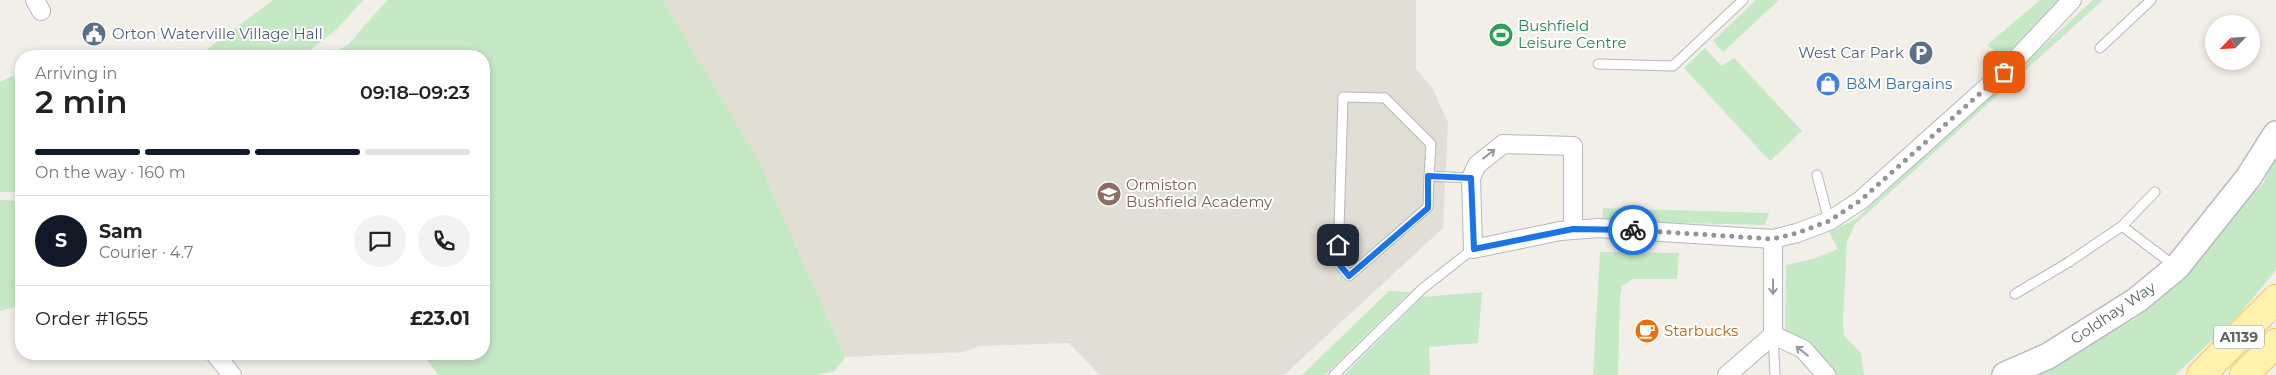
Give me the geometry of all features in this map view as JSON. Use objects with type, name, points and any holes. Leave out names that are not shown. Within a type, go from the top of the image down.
[{"type":"main road","name":"A1139","points":[[2201,375],[2276,299]]},
{"type":"main road","name":"A1139","points":[[2244,375],[2276,343]]},
{"type":"street","points":[[1573,229],[1573,146],[1503,144],[1477,165],[1471,178],[1474,249],[1573,229],[1598,228],[1773,239],[1797,233],[1829,221],[1861,200],[2004,72],[2072,0]]},
{"type":"street","name":"Goldhay Way","points":[[2004,375],[2048,356],[2137,300],[2176,267],[2248,178],[2276,134]]},
{"type":"street","points":[[1727,375],[1773,335],[1773,239]]},
{"type":"street","points":[[1773,335],[1803,349],[1826,375]]},
{"type":"street","points":[[220,360],[232,375]]},
{"type":"lane","points":[[1598,64],[1674,66],[1743,0]]},
{"type":"lane","points":[[2100,48],[2151,0]]},
{"type":"lane","points":[[1343,97],[1385,98],[1431,144],[1428,176],[1428,208],[1349,276],[1338,263],[1343,97]]},
{"type":"lane","points":[[1817,175],[1829,221]]},
{"type":"lane","points":[[1428,176],[1471,178]]},
{"type":"lane","points":[[2015,294],[2069,262],[2122,226],[2155,192]]},
{"type":"lane","points":[[2122,226],[2176,267]]},
{"type":"lane","points":[[1334,375],[1422,288],[1474,249]]},
{"type":"lane","points":[[1773,335],[1775,375]]},
{"type":"shaded area","name":"Ormiston Bushfield Academy","points":[[663,0],[1416,0],[1416,69],[1433,89],[1448,123],[1443,228],[1284,375],[1100,375],[1069,343],[979,346],[964,352],[845,357],[758,160]]},
{"type":"green space","points":[[273,0],[363,0],[338,28],[310,50],[206,50]]},
{"type":"green space","points":[[387,0],[663,0],[758,160],[845,357],[835,371],[816,375],[438,375],[427,360],[490,360],[490,50],[338,50],[349,44]]},
{"type":"green space","points":[[1756,0],[1779,0],[1723,52],[1713,41]]},
{"type":"green space","points":[[2040,0],[2063,0],[2003,57],[1987,45]]},
{"type":"green space","points":[[2093,0],[2103,0],[1855,224],[1847,242],[1843,320],[1844,336],[1861,353],[1864,375],[1827,375],[1785,335],[1786,265],[1813,259],[1838,249],[1829,232],[1856,219]]},
{"type":"green space","points":[[1705,48],[1721,66],[1734,58],[1802,131],[1770,161],[1684,68]]},
{"type":"green space","points":[[13,76],[15,80],[15,192],[0,192],[0,82]]},
{"type":"green space","points":[[2276,158],[2276,270],[2238,316],[2175,375],[2028,375],[2135,319],[2262,185]]},
{"type":"green space","points":[[0,200],[15,201],[15,307],[0,311]]},
{"type":"green space","points":[[1603,208],[1769,213],[1765,225],[1602,221]]},
{"type":"green space","points":[[1600,252],[1679,253],[1677,279],[1633,279],[1622,286],[1620,296],[1618,375],[1593,375]]},
{"type":"green space","points":[[1389,291],[1410,292],[1325,375],[1302,375]]},
{"type":"green space","points":[[1482,292],[1478,343],[1429,347],[1430,375],[1344,375],[1422,297]]},
{"type":"way so far","points":[[1633,230],[1773,239],[1797,233],[1829,221],[1861,200],[2004,72]]},
{"type":"place","name":"Orton Waterville Village Hall","points":[[94,34]]},
{"type":"place","name":"Bushfield Leisure Centre","points":[[1501,35]]},
{"type":"place","name":"West Car Park","points":[[1921,53]]},
{"type":"place","name":"B&M Bargains","points":[[1828,84]]},
{"type":"place","name":"Ormiston Bushfield Academy","points":[[1109,194]]},
{"type":"place","name":"Starbucks","points":[[1647,331]]},
{"type":"route","points":[[1338,245],[1338,263],[1349,276],[1428,208],[1428,176],[1471,178],[1474,249],[1573,229],[1633,230]]}]
